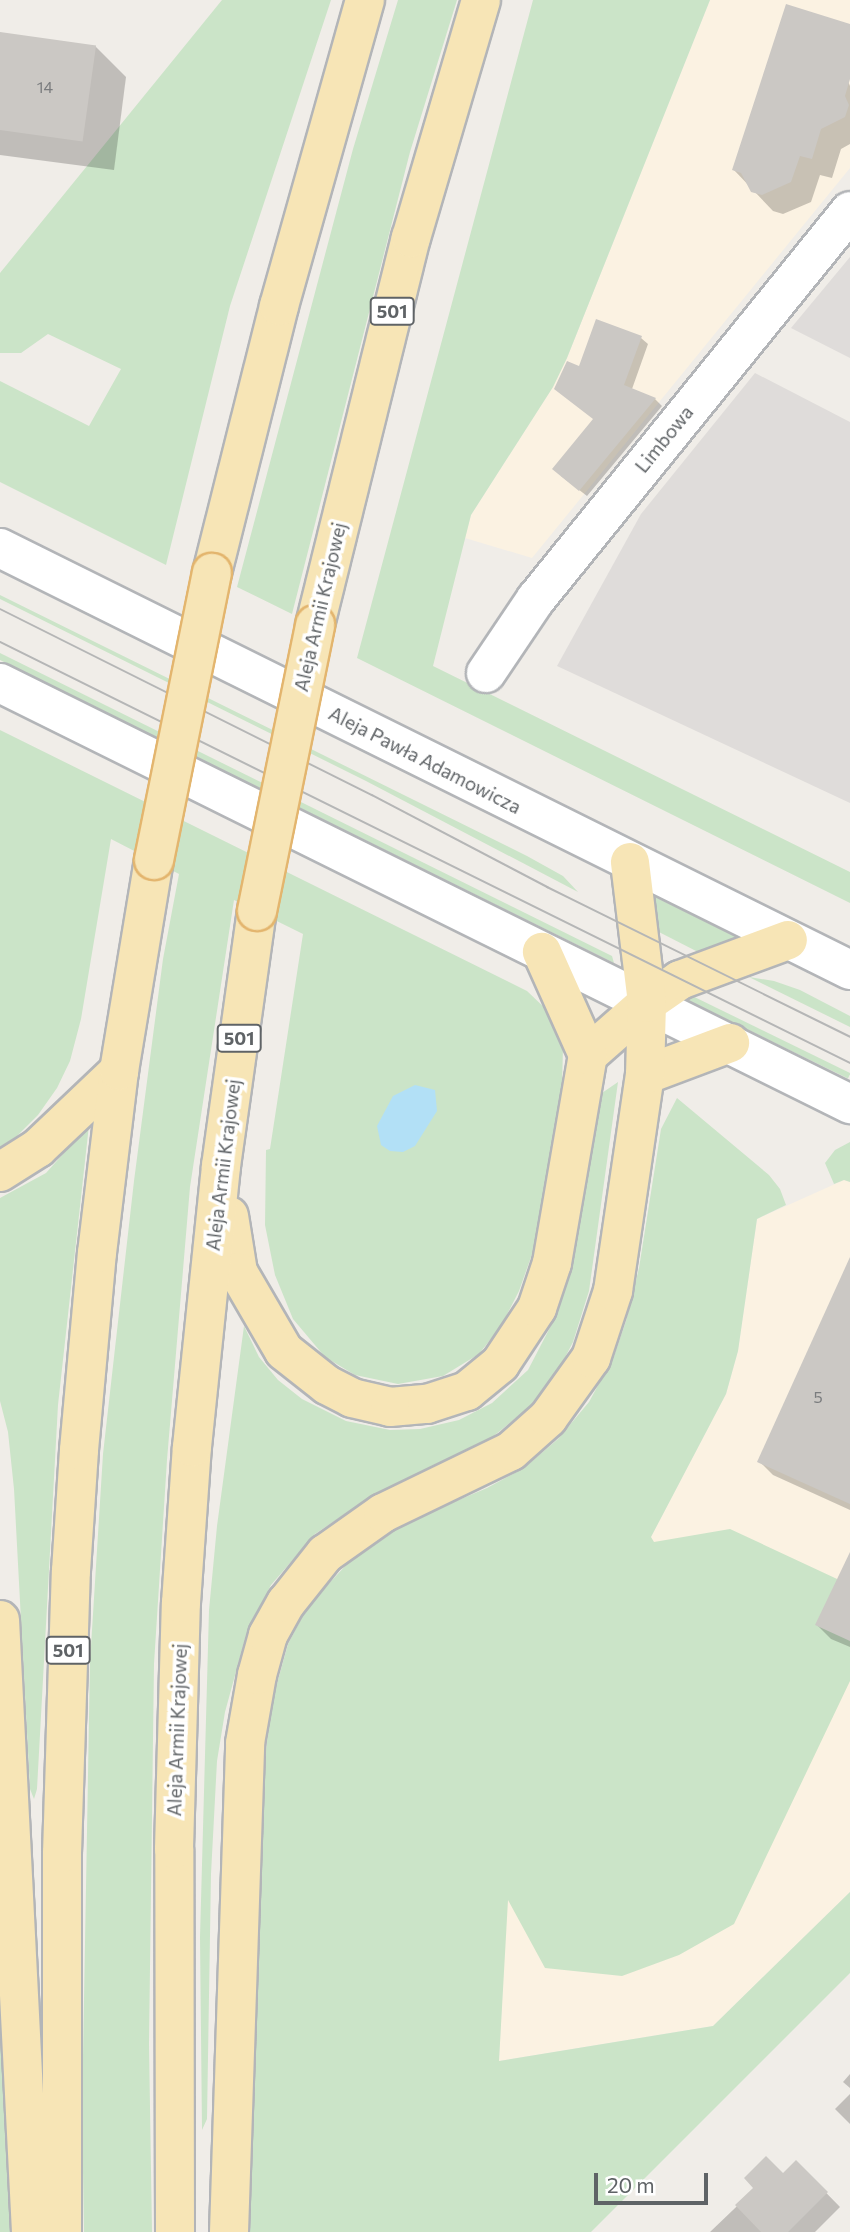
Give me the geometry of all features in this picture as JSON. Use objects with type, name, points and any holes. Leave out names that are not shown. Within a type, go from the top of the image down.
[{"type":"main road","name":"501","points":[[62,2232],[62,1853],[71,1571],[90,1318],[119,1071],[153,860],[212,573],[276,317],[365,0]]},
{"type":"main road","name":"Aleja Armii Krajowej","points":[[175,2232],[176,1719],[192,1447],[220,1166],[257,911],[315,625],[411,238],[481,0]]},
{"type":"main road","name":"Limbowa","points":[[486,673],[545,588],[850,211]]},
{"type":"main road","name":"Aleja Pawła Adamowicza","points":[[0,548],[850,970]]},
{"type":"main road","points":[[0,683],[850,1104]]},
{"type":"main road","points":[[229,2232],[245,1743],[257,1675],[268,1635],[286,1603],[325,1555],[383,1513],[511,1451],[548,1418],[592,1358],[613,1291],[645,1075],[647,1003],[630,862]]},
{"type":"main road","points":[[588,1055],[647,1003],[680,979],[788,940]]},
{"type":"main road","points":[[220,1166],[238,1272],[284,1351],[327,1385],[352,1398],[390,1407],[427,1404],[467,1391],[500,1364],[537,1308],[552,1263],[588,1055],[542,952]]},
{"type":"main road","points":[[645,1075],[730,1043]]},
{"type":"main road","points":[[0,1172],[38,1148],[119,1071]]},
{"type":"main road","points":[[0,1620],[31,2232]]},
{"type":"shaded area","points":[[710,0],[850,0],[850,168],[532,558],[465,538],[471,515],[553,387],[567,358]]},
{"type":"shaded area","points":[[850,257],[850,358],[791,328]]},
{"type":"shaded area","points":[[755,373],[850,422],[850,803],[557,666],[641,514]]},
{"type":"shaded area","points":[[844,1180],[850,1182],[850,1892],[713,2026],[499,2061],[521,1622],[651,1537],[726,1394],[738,1351],[757,1219]]},
{"type":"green space","points":[[222,0],[331,0],[230,306],[166,565],[0,482],[0,381],[89,426],[121,369],[48,334],[21,353],[0,353],[0,273]]},
{"type":"green space","points":[[398,0],[457,0],[410,152],[292,614],[237,587],[353,149]]},
{"type":"green space","points":[[533,0],[710,0],[567,358],[553,387],[471,515],[433,666],[850,872],[850,903],[357,658]]},
{"type":"green space","points":[[0,595],[527,856],[563,876],[578,892],[366,781],[0,599]]},
{"type":"green space","points":[[0,653],[612,956],[614,963],[0,660]]},
{"type":"green space","points":[[0,730],[527,991],[549,1012],[560,1033],[563,1048],[562,1085],[536,1243],[519,1291],[501,1326],[479,1354],[443,1376],[398,1384],[355,1375],[325,1357],[293,1319],[275,1275],[265,1225],[266,1150],[270,1149],[303,934],[234,900],[190,1187],[167,1460],[154,1664],[149,2044],[152,2232],[84,2232],[82,2112],[90,1662],[103,1454],[163,959],[179,874],[111,839],[81,1019],[70,1061],[57,1088],[38,1115],[17,1136],[0,1147]]},
{"type":"green space","points":[[647,893],[743,940],[700,953],[655,930]]},
{"type":"green space","points":[[749,977],[774,981],[800,990],[850,1016],[850,1027]]},
{"type":"green space","points":[[678,989],[850,1073],[848,1079],[675,994]]},
{"type":"green space","points":[[618,1082],[589,1291],[573,1342],[557,1373],[528,1408],[490,1439],[367,1499],[315,1534],[271,1585],[246,1635],[225,1712],[217,1761],[211,1874],[207,2119],[202,2130],[200,1937],[209,1610],[217,1526],[244,1326],[259,1357],[278,1380],[302,1399],[346,1421],[390,1430],[420,1429],[459,1420],[492,1403],[528,1370],[556,1316],[570,1267],[599,1095]]},
{"type":"green space","points":[[677,1098],[769,1175],[780,1189],[786,1205],[757,1219],[738,1351],[726,1394],[651,1537],[654,1542],[730,1529],[850,1585],[850,1681],[734,1924],[679,1955],[622,1976],[545,1968],[508,1900],[499,2061],[713,2026],[850,1892],[850,1973],[591,2232],[250,2232],[264,1768],[271,1705],[288,1644],[308,1606],[348,1563],[409,1521],[487,1488],[524,1468],[558,1439],[589,1402],[614,1356],[626,1321],[639,1268],[661,1129]]},
{"type":"green space","points":[[89,1125],[58,1405],[37,1789],[34,1799],[30,1789],[14,1489],[8,1432],[0,1401],[0,1198],[46,1173]]},
{"type":"green space","points":[[850,1142],[850,1182],[844,1180],[834,1184],[825,1163],[835,1150]]},
{"type":"green space","points":[[0,1898],[16,2232],[0,2232]]},
{"type":"water","points":[[415,1085],[435,1090],[437,1111],[415,1146],[403,1152],[390,1151],[381,1145],[377,1126],[393,1096]]},
{"type":"building","points":[[786,4],[850,24],[850,79],[845,96],[849,105],[845,117],[821,129],[812,159],[800,156],[791,182],[762,195],[751,192],[741,173],[732,170]]},
{"type":"building","points":[[0,32],[96,45],[83,142],[0,130]]},
{"type":"building","points":[[596,319],[642,336],[624,385],[656,398],[579,491],[552,469],[593,419],[554,389],[567,361],[579,366]]},
{"type":"building","points":[[850,1257],[850,1504],[757,1462]]},
{"type":"building","points":[[850,1552],[850,1641],[815,1625]]},
{"type":"building","points":[[766,2156],[783,2173],[796,2160],[828,2192],[788,2232],[761,2232],[735,2205],[753,2188],[744,2178]]},
{"type":"tram line","points":[[0,609],[372,795],[547,887],[850,1037]]},
{"type":"tram line","points":[[0,642],[850,1063]]}]
